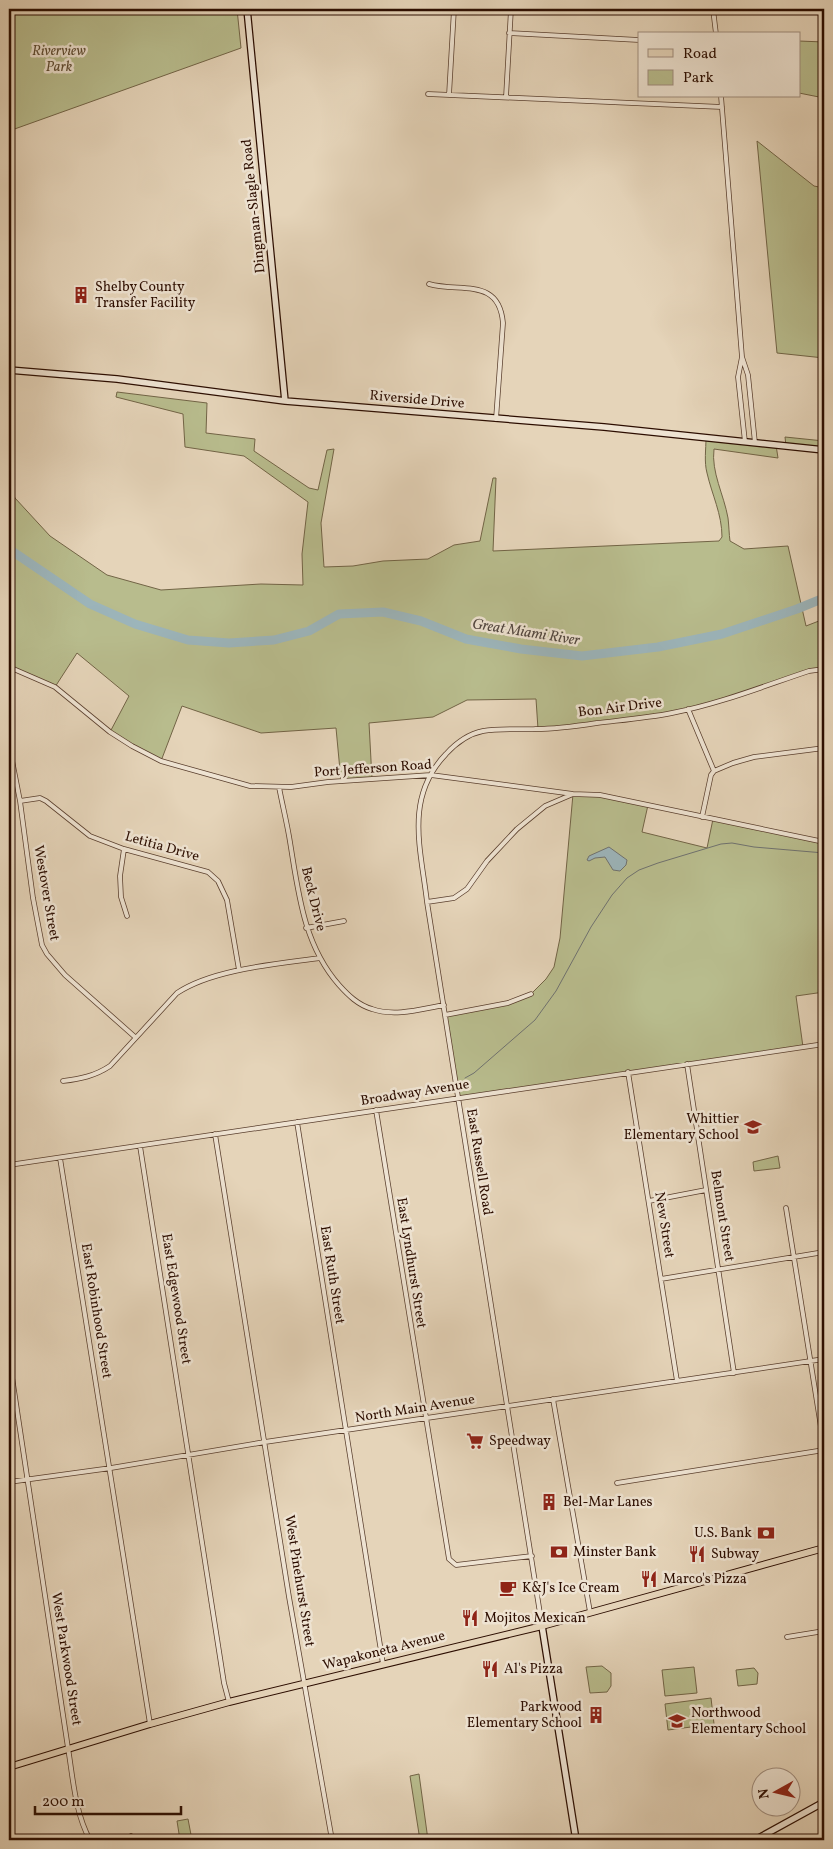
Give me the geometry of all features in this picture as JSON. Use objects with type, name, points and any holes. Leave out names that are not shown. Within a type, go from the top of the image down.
[{"type":"main road","name":"Dingman-Slagle Road","points":[[247,9],[285,401]]},
{"type":"main road","name":"Riverside Drive","points":[[9,370],[117,379],[285,401],[824,450]]},
{"type":"main road","name":"Wapakoneta Avenue","points":[[9,1767],[68,1748],[229,1702],[542,1626],[822,1548]]},
{"type":"main road","points":[[542,1626],[576,1840]]},
{"type":"main road","points":[[755,1840],[824,1802]]},
{"type":"street","points":[[449,95],[454,9]]},
{"type":"street","points":[[506,97],[511,9]]},
{"type":"street","points":[[713,9],[716,32]]},
{"type":"street","points":[[510,33],[638,40]]},
{"type":"street","points":[[428,94],[722,107]]},
{"type":"street","points":[[721,98],[742,357],[748,375],[756,443]]},
{"type":"street","points":[[429,284],[472,288],[489,293],[497,301],[502,312],[503,323],[496,419]]},
{"type":"street","points":[[742,357],[738,377],[745,442]]},
{"type":"street","name":"Port Jefferson Road","points":[[9,666],[55,687],[110,732],[161,761],[250,786],[279,787],[431,775],[572,794],[600,795],[824,842]]},
{"type":"street","name":"Bon Air Drive","points":[[431,775],[444,756],[455,745],[469,735],[483,731],[594,724],[672,713],[711,703],[810,671],[824,669]]},
{"type":"street","points":[[688,709],[714,771]]},
{"type":"street","name":"Westover Street","points":[[9,745],[20,801],[33,898],[42,945],[47,954],[65,975],[135,1037]]},
{"type":"street","points":[[702,817],[711,775],[714,771],[754,757],[824,748]]},
{"type":"street","name":"East Russell Road","points":[[431,775],[418,807],[418,823],[427,902],[542,1626]]},
{"type":"street","name":"Beck Drive","points":[[279,787],[298,899],[306,928],[330,975],[350,998],[371,1009],[386,1012],[402,1012],[444,1005]]},
{"type":"street","points":[[427,902],[454,898],[467,889],[487,861],[517,829],[545,806],[572,794]]},
{"type":"street","name":"Letitia Drive","points":[[20,801],[40,798],[90,836],[124,849],[208,872],[218,881],[227,900],[239,970]]},
{"type":"street","points":[[124,849],[120,876],[120,897],[127,916]]},
{"type":"street","points":[[306,928],[344,921]]},
{"type":"street","points":[[63,1081],[83,1078],[101,1072],[110,1066],[177,992],[182,989],[239,970],[320,958]]},
{"type":"street","points":[[445,1015],[508,1004],[531,994]]},
{"type":"street","name":"Broadway Avenue","points":[[9,1165],[824,1044]]},
{"type":"street","name":"Belmont Street","points":[[687,1064],[734,1373]]},
{"type":"street","name":"New Street","points":[[628,1072],[677,1381]]},
{"type":"street","name":"East Lyndhurst Street","points":[[376,1110],[449,1559],[456,1565],[532,1556]]},
{"type":"street","name":"East Ruth Street","points":[[297,1122],[383,1664]]},
{"type":"street","name":"West Pinehurst Street","points":[[215,1134],[242,1314],[332,1840]]},
{"type":"street","name":"East Edgewood Street","points":[[140,1146],[224,1683],[229,1702]]},
{"type":"street","name":"East Robinhood Street","points":[[60,1158],[111,1468],[150,1724]]},
{"type":"street","points":[[649,1201],[706,1190]]},
{"type":"street","points":[[786,1208],[824,1446]]},
{"type":"street","points":[[661,1279],[824,1252]]},
{"type":"street","name":"West Parkwood Street","points":[[9,1357],[68,1748],[79,1809],[84,1829],[90,1840]]},
{"type":"street","name":"North Main Avenue","points":[[9,1482],[824,1359]]},
{"type":"street","points":[[553,1399],[590,1612]]},
{"type":"street","points":[[617,1483],[824,1450]]},
{"type":"street","points":[[822,1548],[824,1574]]},
{"type":"street","points":[[787,1637],[824,1631]]},
{"type":"street","points":[[127,1840],[131,1836]]},
{"type":"green space","name":"Riverview Park","points":[[9,9],[237,9],[241,48],[9,131]]},
{"type":"green space","points":[[800,41],[824,42],[824,98],[800,93]]},
{"type":"green space","points":[[757,141],[814,186],[824,188],[824,358],[777,353]]},
{"type":"green space","points":[[117,392],[207,403],[206,433],[255,439],[254,451],[309,488],[318,490],[327,450],[334,449],[321,523],[324,567],[428,559],[454,545],[480,541],[493,478],[496,478],[493,551],[719,541],[722,537],[722,529],[706,469],[706,438],[776,445],[778,458],[714,449],[714,466],[728,518],[730,541],[744,549],[788,546],[806,626],[824,619],[824,669],[809,671],[711,703],[672,713],[538,729],[536,699],[467,700],[433,717],[369,723],[372,779],[341,781],[336,728],[261,733],[182,706],[161,761],[110,732],[129,696],[77,653],[55,687],[9,667],[9,483],[15,498],[50,536],[107,575],[161,590],[261,584],[303,585],[302,554],[308,502],[244,456],[185,447],[183,414],[116,397]]},
{"type":"green space","points":[[785,437],[824,441],[824,450],[786,446]]},
{"type":"green space","points":[[573,794],[600,795],[648,805],[642,832],[707,848],[713,819],[824,842],[824,992],[796,996],[803,1047],[457,1097],[445,1015],[508,1003],[531,994],[546,979],[554,967],[560,938]]},
{"type":"green space","points":[[778,1156],[780,1168],[754,1171],[753,1162]]},
{"type":"green space","points":[[602,1666],[611,1673],[611,1686],[607,1692],[590,1693],[586,1667]]},
{"type":"green space","points":[[694,1667],[697,1693],[665,1696],[662,1670]]},
{"type":"green space","points":[[754,1668],[758,1673],[757,1684],[738,1686],[736,1670]]},
{"type":"green space","points":[[711,1698],[714,1724],[668,1730],[665,1704]]},
{"type":"green space","points":[[419,1774],[428,1840],[417,1840],[419,1834],[410,1776]]},
{"type":"green space","points":[[188,1819],[192,1840],[180,1840],[177,1821]]},
{"type":"water","points":[[609,847],[627,860],[626,865],[620,871],[613,870],[605,857],[587,860],[589,856]]},
{"type":"waterway","name":"Great Miami River","points":[[9,549],[90,604],[135,624],[188,640],[229,643],[274,640],[309,631],[339,614],[383,612],[421,621],[466,639],[521,649],[582,656],[658,647],[722,634],[824,598]]},
{"type":"waterway","points":[[465,1078],[474,1073],[535,1020],[556,991],[591,927],[612,895],[627,878],[639,870],[721,844],[732,843],[754,847],[824,853]]},
{"type":"place","name":"Shelby County Transfer Facility","points":[[81,295]]},
{"type":"place","name":"Whittier Elementary School","points":[[753,1127]]},
{"type":"place","name":"Speedway","points":[[475,1441]]},
{"type":"place","name":"Bel-Mar Lanes","points":[[549,1502]]},
{"type":"place","name":"U.S. Bank","points":[[766,1533]]},
{"type":"place","name":"Minster Bank","points":[[559,1552]]},
{"type":"place","name":"Subway","points":[[697,1554]]},
{"type":"place","name":"Marco's Pizza","points":[[649,1579]]},
{"type":"place","name":"K&J's Ice Cream","points":[[508,1588]]},
{"type":"place","name":"Mojitos Mexican","points":[[470,1618]]},
{"type":"place","name":"Al's Pizza","points":[[490,1669]]},
{"type":"place","name":"Parkwood Elementary School","points":[[596,1715]]},
{"type":"place","name":"Northwood Elementary School","points":[[677,1721]]}]
